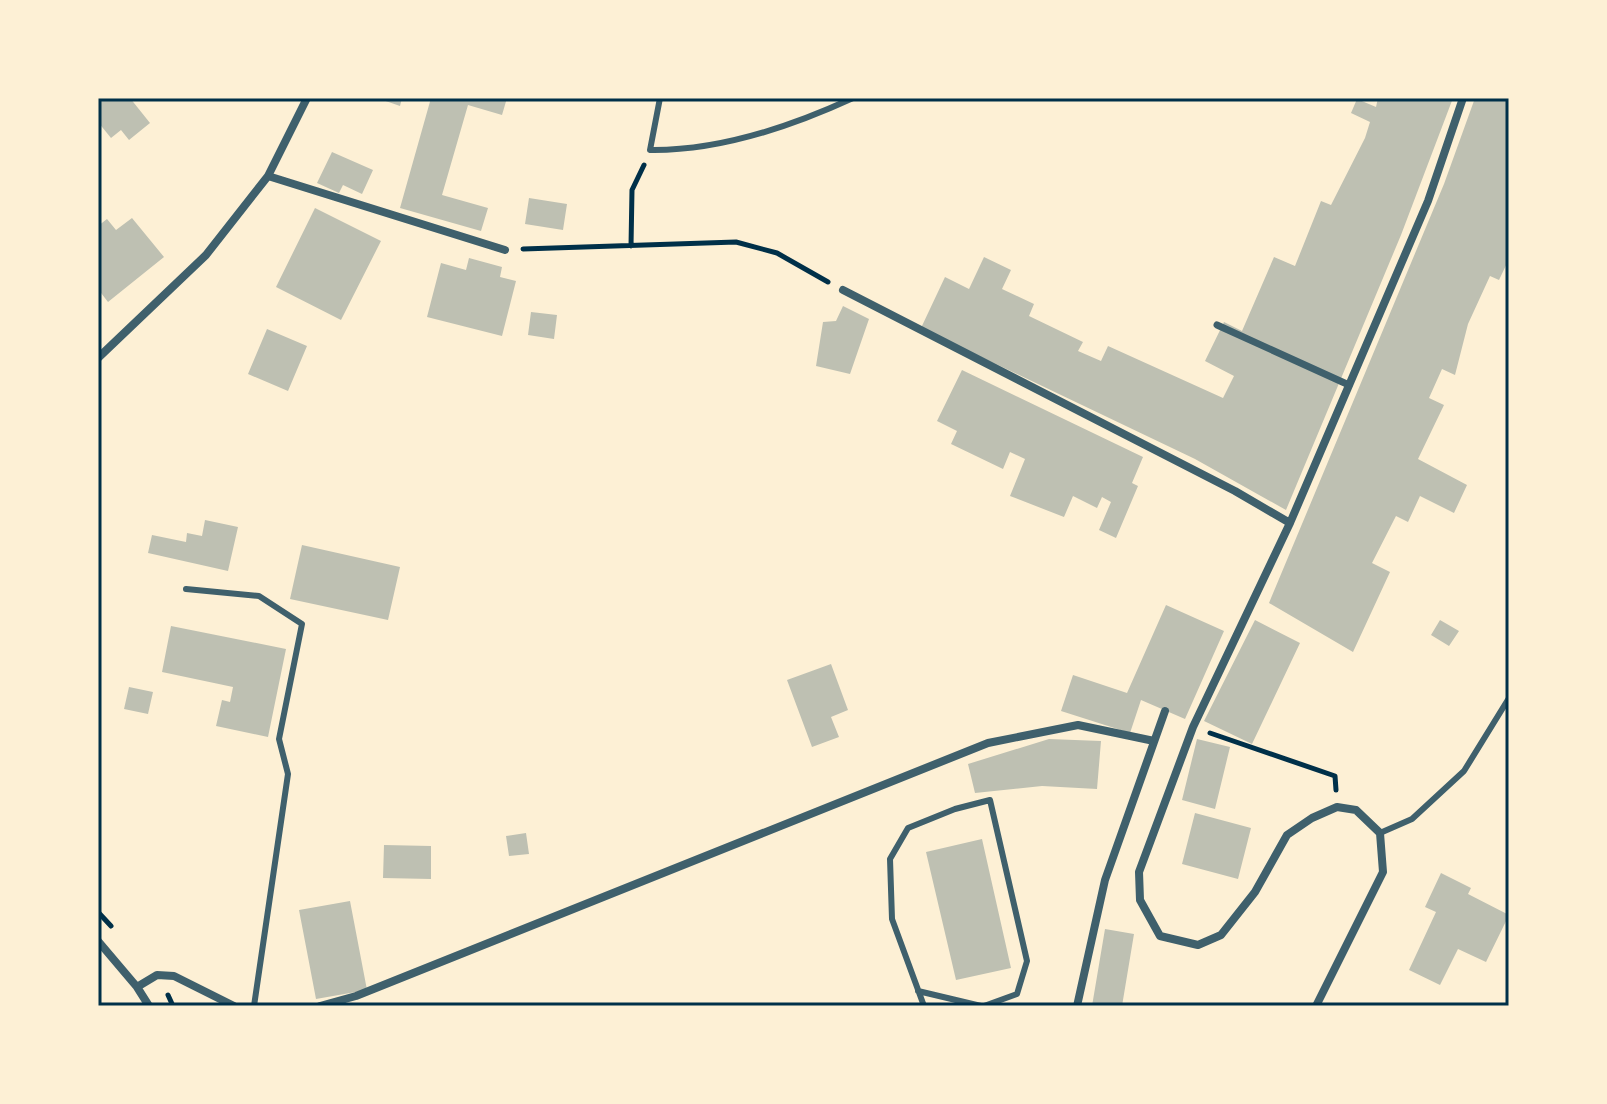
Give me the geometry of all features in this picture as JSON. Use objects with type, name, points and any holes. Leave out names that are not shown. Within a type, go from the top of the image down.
[{"type":"street","points":[[98,358],[206,255],[268,176],[307,98]]},
{"type":"street","points":[[1316,1006],[1383,872],[1380,833],[1356,810],[1337,807],[1312,818],[1287,835],[1255,892],[1221,935],[1198,945],[1160,936],[1140,900],[1139,872],[1193,727],[1290,523],[1428,201],[1463,98]]},
{"type":"street","points":[[268,176],[505,250]]},
{"type":"street","points":[[843,290],[1235,491],[1290,523]]},
{"type":"street","points":[[1217,325],[1349,385]]},
{"type":"street","points":[[1077,1006],[1105,880],[1165,711]]},
{"type":"street","points":[[320,1006],[356,996],[988,743],[1078,725],[1154,741]]},
{"type":"street","points":[[98,941],[149,1006]]},
{"type":"street","points":[[137,987],[157,975],[174,976],[234,1006]]},
{"type":"lane","points":[[660,98],[650,150],[681,151],[730,142],[812,117],[853,98]]},
{"type":"lane","points":[[186,589],[259,596],[302,624],[279,739],[288,774],[254,1006]]},
{"type":"lane","points":[[1380,833],[1412,819],[1464,771],[1509,698]]},
{"type":"lane","points":[[918,991],[982,1006],[1017,994],[1027,961],[990,800],[955,809],[908,828],[890,859],[892,919],[918,991],[924,1006]]},
{"type":"path","points":[[631,246],[632,190],[650,150]]},
{"type":"path","points":[[505,250],[736,242],[777,253],[843,290]]},
{"type":"path","points":[[1218,736],[1335,776],[1337,807]]},
{"type":"building","points":[[98,98],[130,98],[150,123],[129,140],[121,130],[111,138],[98,122]]},
{"type":"building","points":[[377,98],[402,98],[400,106]]},
{"type":"building","points":[[431,98],[507,98],[502,115],[468,105],[442,195],[488,208],[481,231],[400,208]]},
{"type":"building","points":[[1378,98],[1453,98],[1401,235],[1286,510],[1195,459],[921,328],[945,277],[969,289],[984,257],[1011,270],[1002,289],[1034,304],[1029,316],[1083,342],[1078,351],[1101,361],[1108,346],[1223,398],[1234,376],[1205,361],[1224,322],[1242,331],[1274,257],[1295,266],[1321,201],[1331,205],[1365,138],[1370,122],[1351,113],[1357,99],[1376,107]]},
{"type":"building","points":[[1475,98],[1509,98],[1509,259],[1499,280],[1490,276],[1468,324],[1455,375],[1442,369],[1429,398],[1444,405],[1418,459],[1467,485],[1454,513],[1420,496],[1408,522],[1396,516],[1372,563],[1390,572],[1353,652],[1269,603],[1444,184]]},
{"type":"building","points":[[332,152],[373,170],[362,194],[343,185],[339,193],[317,183]]},
{"type":"building","points":[[529,198],[567,204],[563,230],[525,224]]},
{"type":"building","points":[[315,208],[381,241],[341,320],[276,287]]},
{"type":"building","points":[[132,218],[164,257],[108,302],[98,289],[98,226],[107,219],[116,230]]},
{"type":"building","points":[[469,258],[502,267],[500,277],[516,281],[502,336],[427,317],[441,263],[466,270]]},
{"type":"building","points":[[843,306],[869,319],[850,374],[816,366],[823,322],[836,321]]},
{"type":"building","points":[[531,312],[557,315],[554,339],[528,335]]},
{"type":"building","points":[[267,329],[307,346],[288,391],[248,374]]},
{"type":"building","points":[[962,370],[1143,457],[1132,483],[1138,486],[1116,538],[1099,530],[1111,502],[1102,497],[1097,508],[1073,496],[1064,517],[1010,496],[1025,459],[1010,452],[1003,469],[951,444],[957,431],[937,421]]},
{"type":"building","points":[[205,520],[238,527],[228,571],[148,553],[152,535],[186,542],[187,533],[202,536]]},
{"type":"building","points":[[302,545],[400,567],[388,620],[290,599]]},
{"type":"building","points":[[1166,605],[1224,631],[1185,719],[1141,700],[1130,733],[1061,711],[1073,675],[1127,693]]},
{"type":"building","points":[[1255,620],[1300,643],[1252,744],[1204,721]]},
{"type":"building","points":[[1440,620],[1459,631],[1449,646],[1431,635]]},
{"type":"building","points":[[171,626],[286,649],[268,737],[216,726],[222,700],[230,702],[233,687],[162,672]]},
{"type":"building","points":[[831,664],[848,710],[831,717],[839,737],[812,747],[787,680]]},
{"type":"building","points":[[129,687],[153,692],[148,714],[124,709]]},
{"type":"building","points":[[1049,739],[1101,741],[1097,789],[1042,786],[975,793],[968,764]]},
{"type":"building","points":[[1197,739],[1230,747],[1215,809],[1182,800]]},
{"type":"building","points":[[1195,813],[1251,828],[1238,879],[1182,864]]},
{"type":"building","points":[[526,833],[529,854],[509,856],[506,836]]},
{"type":"building","points":[[982,839],[1011,968],[956,980],[926,852]]},
{"type":"building","points":[[384,845],[431,846],[431,879],[383,878]]},
{"type":"building","points":[[1441,873],[1471,888],[1468,894],[1509,915],[1486,962],[1458,949],[1440,985],[1409,970],[1436,912],[1425,907]]},
{"type":"building","points":[[350,901],[367,990],[316,999],[299,910]]},
{"type":"building","points":[[1105,929],[1134,934],[1122,1006],[1092,1006]]}]
